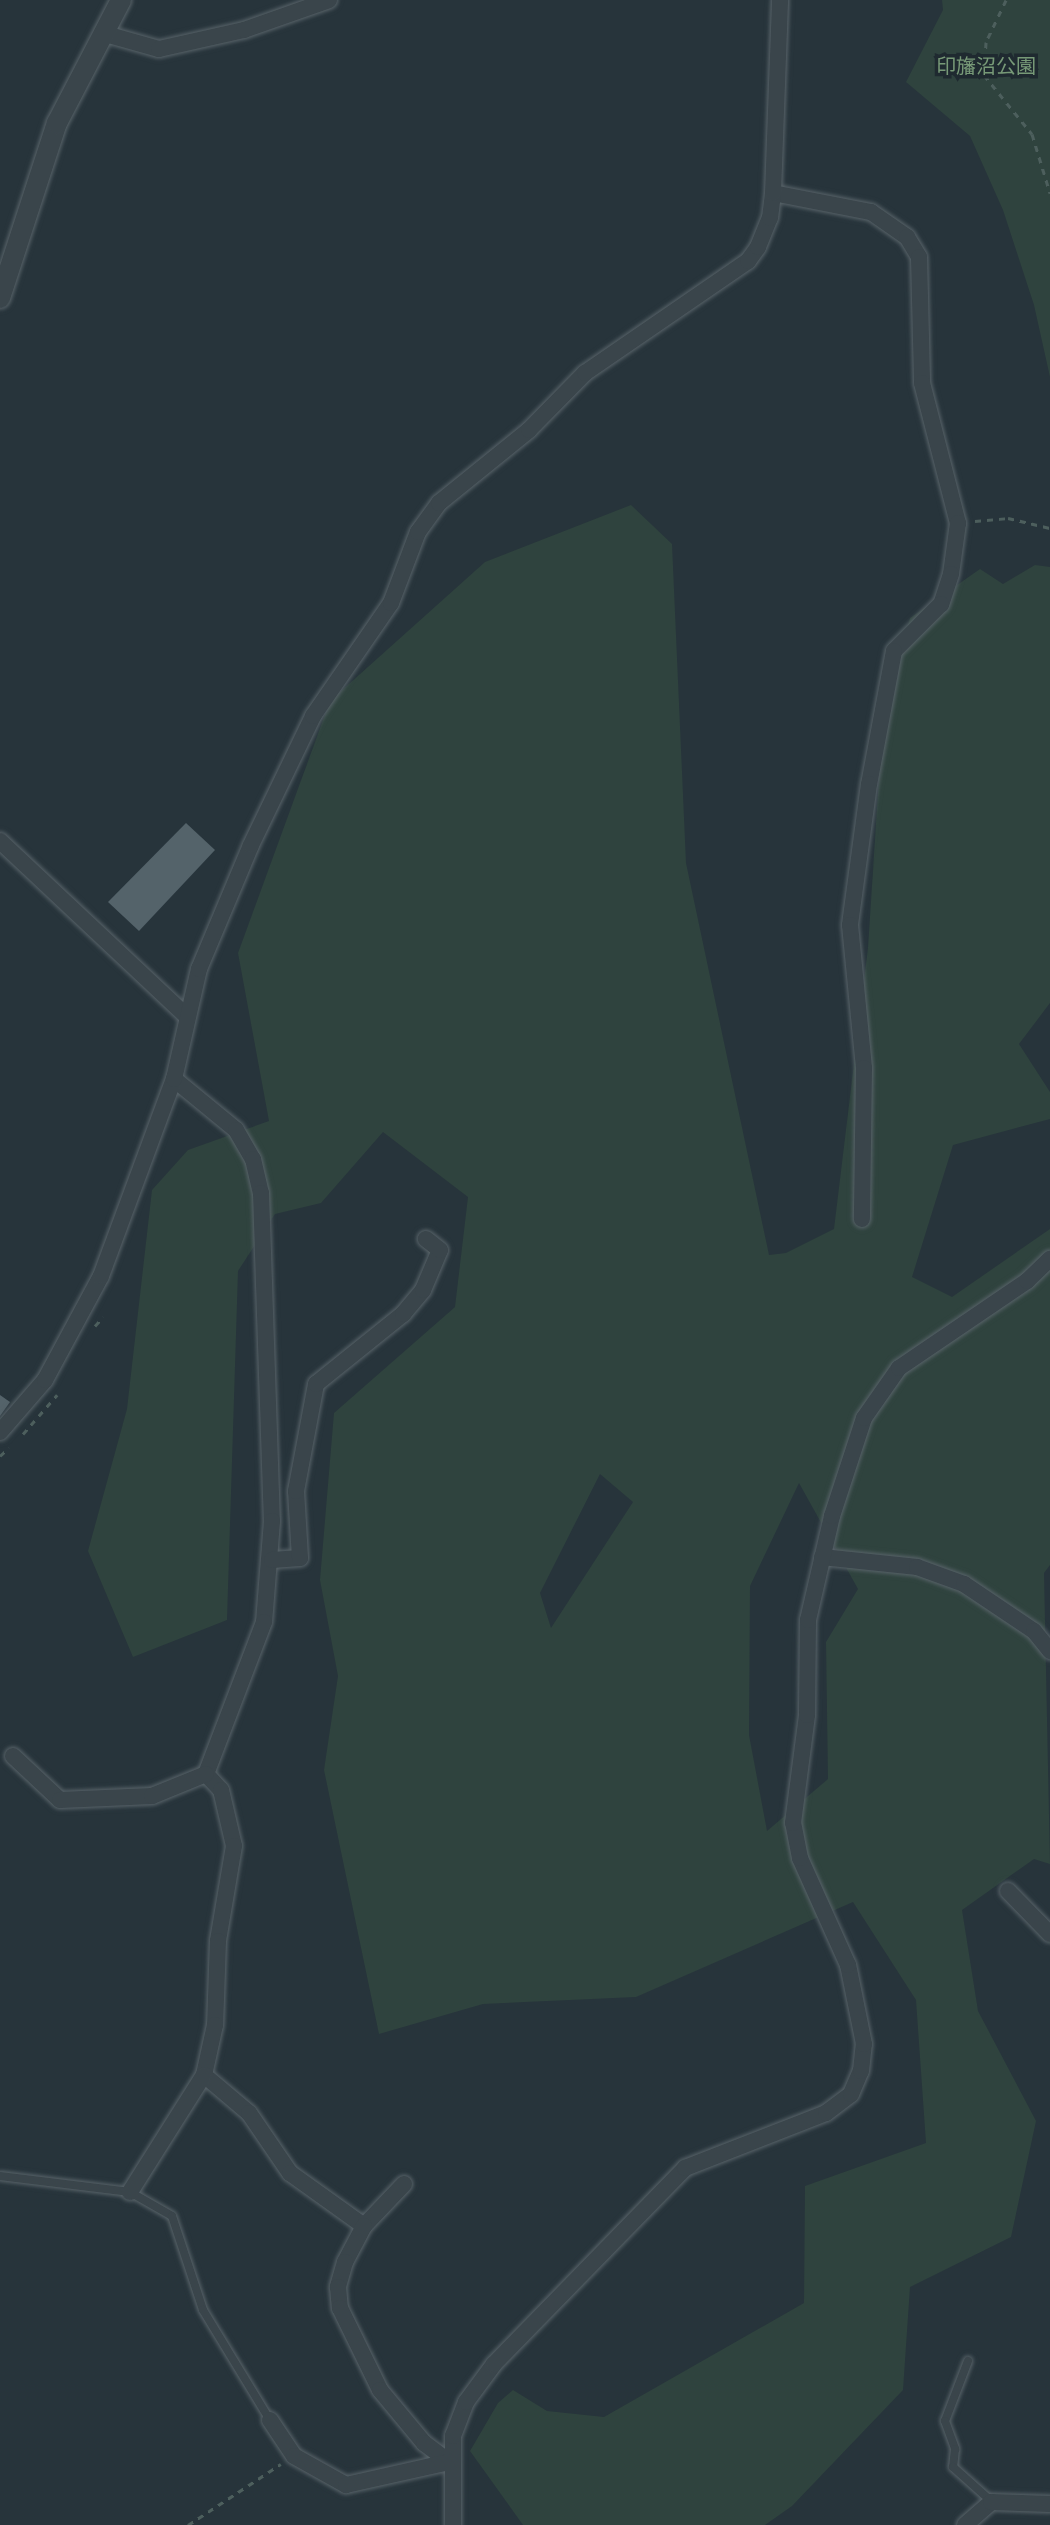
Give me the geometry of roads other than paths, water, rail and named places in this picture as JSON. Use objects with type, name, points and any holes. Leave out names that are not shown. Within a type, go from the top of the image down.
[{"type":"street","points":[[0,298],[57,123],[121,0]]},
{"type":"street","points":[[102,33],[159,49],[244,30],[329,0]]},
{"type":"street","points":[[0,1432],[45,1380],[75,1330],[101,1276],[174,1079],[185,1015],[251,845],[313,716],[391,603],[418,532],[439,503],[529,430],[585,373],[748,261],[770,218],[780,0]]},
{"type":"street","points":[[773,193],[871,212],[907,237],[919,257],[922,383],[958,523],[951,574],[941,604],[894,651],[869,784],[850,925],[864,1068],[862,1219]]},
{"type":"street","points":[[0,841],[185,1015]]},
{"type":"street","points":[[13,1756],[60,1800],[152,1796],[206,1774],[254,1654],[272,1560],[261,1193],[253,1159],[236,1130],[174,1079]]},
{"type":"street","points":[[272,1560],[300,1558],[296,1491],[316,1384],[403,1314],[423,1290],[440,1250],[426,1239]]},
{"type":"street","points":[[453,2525],[449,2462],[466,2402],[494,2364],[685,2168],[826,2113],[851,2094],[861,2071],[864,2044],[848,1965],[800,1858],[793,1823],[807,1715],[808,1620],[822,1557],[854,1445],[878,1392],[910,1359],[1027,1281],[1050,1259]]},
{"type":"street","points":[[822,1557],[917,1567],[964,1584],[1034,1631],[1050,1651]]},
{"type":"street","points":[[130,2192],[204,2075],[215,2025],[218,1941],[234,1846],[221,1790],[206,1774]]},
{"type":"street","points":[[1008,1891],[1050,1934]]},
{"type":"street","points":[[204,2075],[249,2113],[290,2173],[364,2226]]},
{"type":"street","points":[[404,2184],[364,2226],[345,2262],[338,2287],[340,2308],[380,2390],[424,2443],[449,2462]]},
{"type":"street","points":[[270,2420],[294,2456],[346,2485],[449,2462]]},
{"type":"street","points":[[453,2502],[460,2525]]},
{"type":"street","points":[[965,2525],[991,2502],[1050,2504]]},
{"type":"lane","points":[[0,2176],[130,2192],[172,2216],[203,2310],[270,2420]]},
{"type":"lane","points":[[968,2361],[945,2421],[955,2449],[953,2467],[991,2502]]},
{"type":"park label","name":"印旛沼公園","points":[[986,66]]}]
